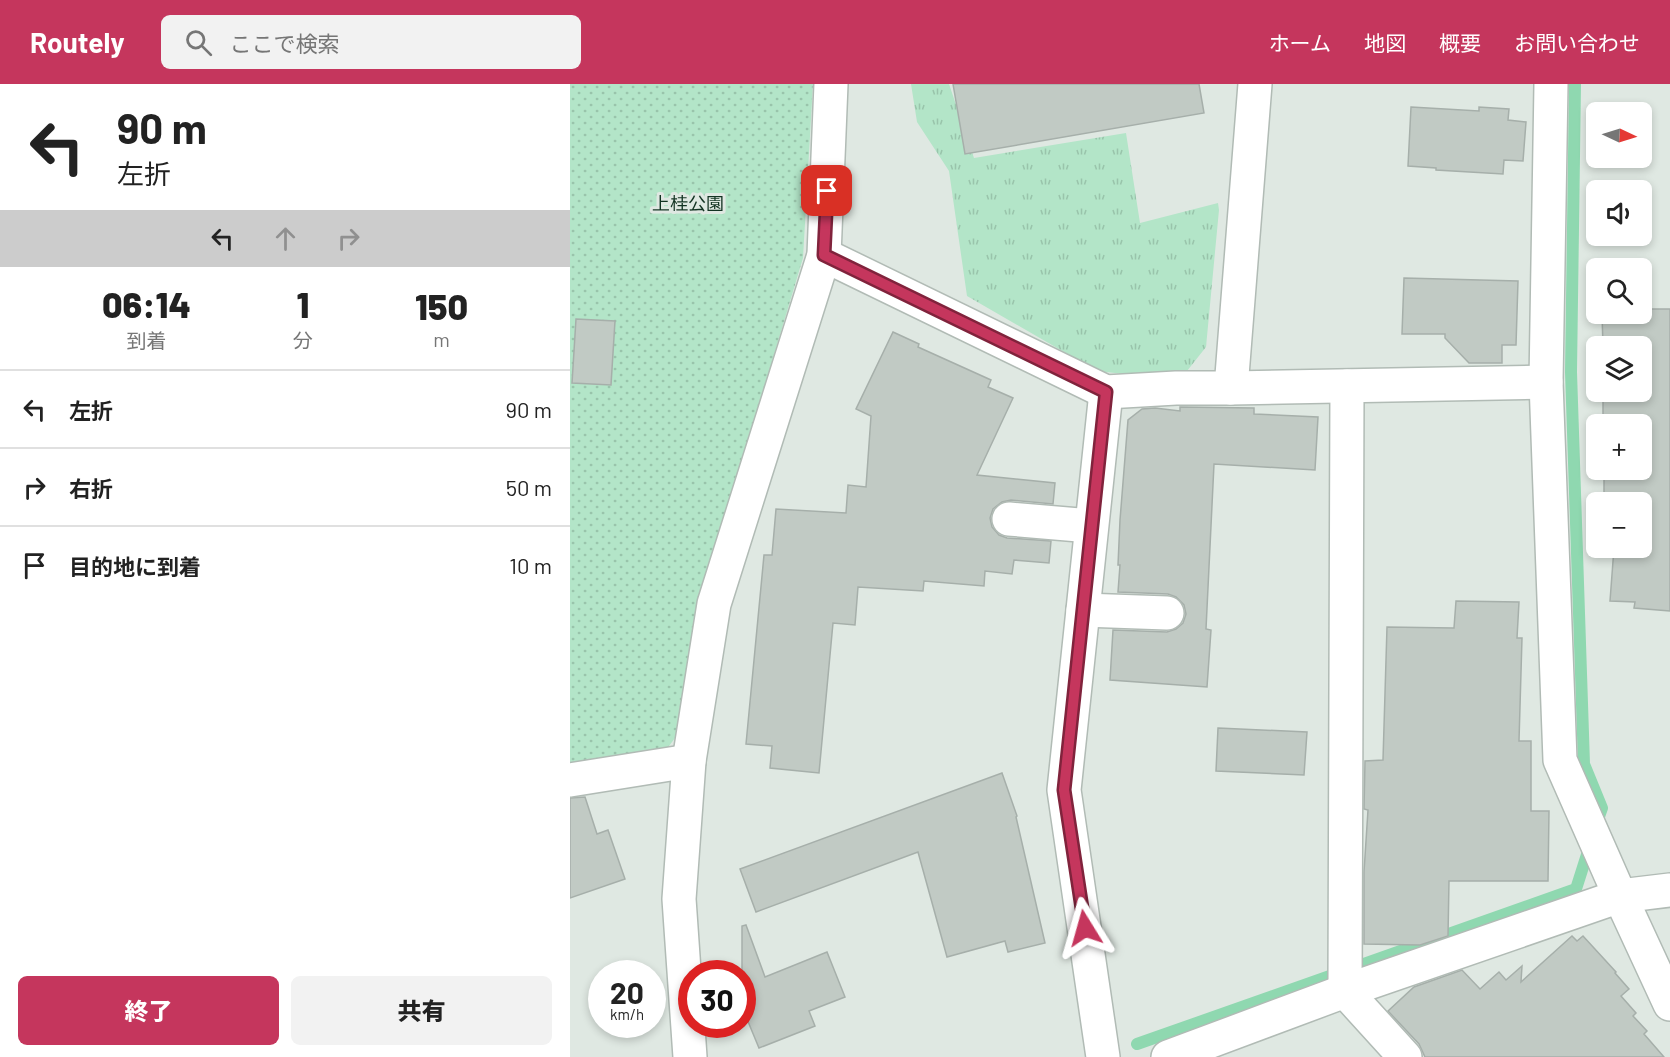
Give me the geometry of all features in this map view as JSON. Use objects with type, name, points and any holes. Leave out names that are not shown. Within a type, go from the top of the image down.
[{"type":"street","points":[[690,1057],[679,899],[688,760],[714,604],[824,255],[831,84]]},
{"type":"street","points":[[1231,388],[1255,84]]},
{"type":"street","points":[[1551,84],[1546,382],[1560,760],[1670,1004]]},
{"type":"street","points":[[824,255],[1106,392],[1176,388],[1546,382]]},
{"type":"street","points":[[1347,386],[1345,990],[1405,1057]]},
{"type":"street","points":[[1103,1057],[1064,790],[1106,392]]},
{"type":"street","points":[[1009,519],[1091,526]]},
{"type":"street","points":[[1083,610],[1167,613]]},
{"type":"street","points":[[570,780],[688,760]]},
{"type":"street","points":[[1168,1057],[1345,990],[1620,896],[1670,890]]},
{"type":"green space","name":"上桂公園","points":[[570,84],[813,84],[803,258],[698,609],[684,726],[666,750],[570,764]]},
{"type":"green space","points":[[911,84],[949,84],[974,158],[1126,133],[1140,223],[1218,203],[1206,347],[1187,371],[1124,374],[1097,371],[967,296],[949,171],[917,122]]},
{"type":"building","points":[[953,84],[1199,84],[1204,113],[965,154]]},
{"type":"building","points":[[1411,107],[1479,111],[1479,107],[1509,109],[1508,120],[1526,122],[1523,161],[1504,160],[1503,174],[1408,166]]},
{"type":"building","points":[[1404,278],[1518,281],[1516,345],[1502,345],[1502,363],[1469,363],[1445,338],[1445,334],[1402,334]]},
{"type":"building","points":[[1652,309],[1670,309],[1670,611],[1634,608],[1635,602],[1610,601],[1613,558],[1652,558],[1652,492],[1604,492],[1604,480],[1652,480],[1652,414],[1603,414],[1603,402],[1652,402],[1652,336],[1603,336],[1602,324],[1652,324]]},
{"type":"building","points":[[576,319],[615,321],[611,385],[572,383]]},
{"type":"building","points":[[893,332],[919,344],[918,347],[991,380],[988,387],[1013,398],[977,475],[1055,483],[1053,504],[1011,500],[1002,502],[993,509],[990,518],[992,527],[999,535],[1007,538],[1051,541],[1049,563],[1014,560],[1012,574],[985,571],[984,586],[924,581],[923,591],[858,587],[855,625],[833,623],[819,773],[770,768],[772,746],[746,744],[764,555],[772,555],[776,509],[846,513],[848,485],[866,487],[871,416],[856,409]]},
{"type":"building","points":[[1180,407],[1254,408],[1254,414],[1318,417],[1315,470],[1214,464],[1206,629],[1211,630],[1207,687],[1110,680],[1113,630],[1167,632],[1183,623],[1186,614],[1184,605],[1176,597],[1168,594],[1118,592],[1120,520],[1128,420],[1142,409],[1180,411]]},
{"type":"building","points":[[1456,601],[1519,602],[1517,638],[1522,638],[1519,741],[1531,741],[1531,811],[1549,811],[1548,881],[1449,881],[1448,936],[1420,945],[1364,944],[1364,872],[1368,810],[1364,809],[1365,761],[1383,760],[1387,627],[1454,628]]},
{"type":"building","points":[[1218,728],[1307,732],[1304,775],[1216,771]]},
{"type":"building","points":[[1002,773],[1017,816],[1045,943],[1008,952],[1005,941],[947,957],[918,852],[756,912],[740,869]]},
{"type":"building","points":[[585,797],[597,834],[608,830],[625,879],[570,898],[570,798]]},
{"type":"building","points":[[746,925],[765,977],[827,952],[845,997],[809,1011],[815,1026],[759,1048],[755,1038],[756,960],[742,960],[742,926]]},
{"type":"building","points":[[1572,936],[1577,941],[1583,936],[1629,989],[1621,996],[1636,1013],[1633,1016],[1647,1031],[1644,1034],[1664,1057],[1425,1057],[1419,1044],[1388,1011],[1414,987],[1462,970],[1480,989],[1499,972],[1506,980],[1522,966],[1521,982]]},
{"type":"waterway","points":[[1575,84],[1571,372],[1584,764],[1602,808],[1596,825]]},
{"type":"waterway","points":[[1137,1044],[1576,889],[1590,845]]},
{"type":"route","points":[[827,191],[824,255],[1106,392],[1064,790],[1085,928]]}]
